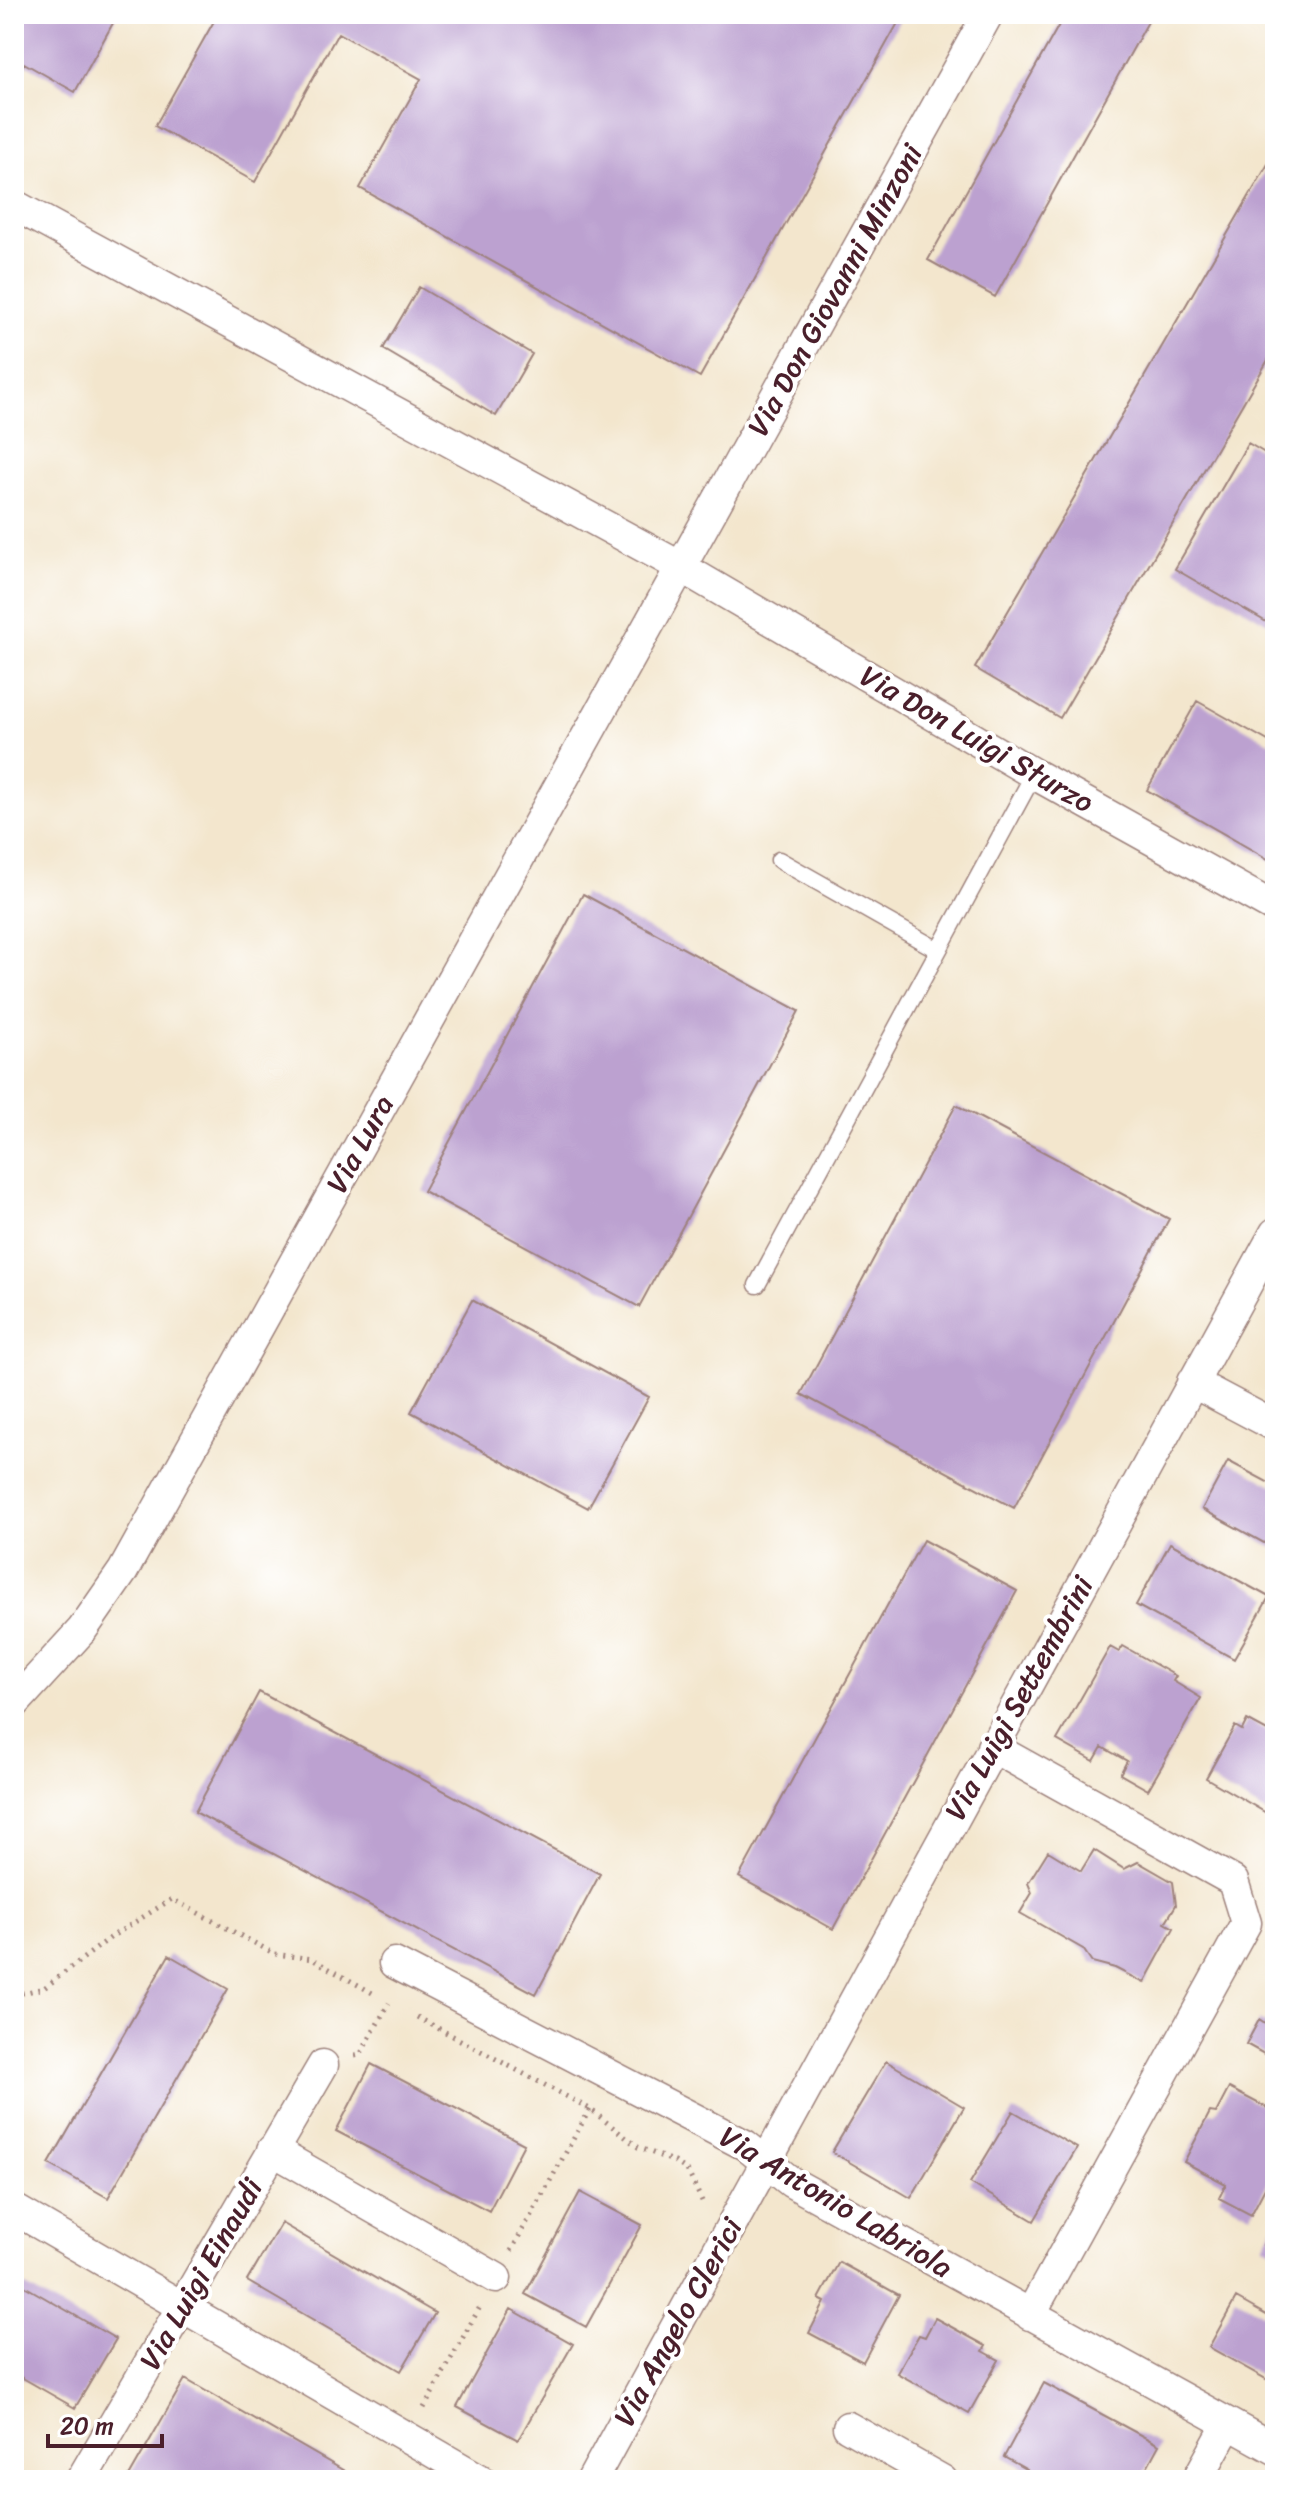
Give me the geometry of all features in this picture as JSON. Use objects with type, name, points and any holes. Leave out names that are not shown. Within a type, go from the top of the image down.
[{"type":"street","name":"Via Don Giovanni Minzoni","points":[[681,567],[988,14]]},
{"type":"street","name":"Via Don Luigi Sturzo","points":[[14,205],[681,567],[1034,774],[1275,908]]},
{"type":"street","name":"Via Lura","points":[[14,1704],[82,1630],[123,1571],[681,567]]},
{"type":"street","name":"Via Luigi Settembrini","points":[[765,2163],[1275,1233]]},
{"type":"street","points":[[1192,1382],[1275,1426]]},
{"type":"street","points":[[992,1747],[1233,1881],[1246,1923],[1030,2315]]},
{"type":"street","name":"Via Antonio Labriola","points":[[394,1963],[745,2145],[791,2182],[1275,2449]]},
{"type":"street","name":"Via Luigi Einaudi","points":[[81,2480],[323,2065]]},
{"type":"street","name":"Via Luigi Einaudi","points":[[272,2150],[496,2278]]},
{"type":"street","name":"Via Angelo Clerici","points":[[592,2480],[765,2163]]},
{"type":"street","points":[[14,2209],[481,2480]]},
{"type":"street","points":[[1197,2480],[1228,2424]]},
{"type":"street","points":[[848,2427],[942,2480]]},
{"type":"lane","points":[[757,1285],[1034,774]]},
{"type":"lane","points":[[779,860],[938,950]]},
{"type":"path","points":[[14,1995],[44,1988],[114,1935],[172,1899],[275,1954],[312,1959],[402,2010]]},
{"type":"path","points":[[323,2065],[360,2055],[389,2003]]},
{"type":"path","points":[[415,2017],[590,2109],[638,2147],[675,2162],[687,2170],[706,2209]]},
{"type":"building","points":[[14,14],[118,14],[75,92],[24,63],[14,80]]},
{"type":"building","points":[[218,14],[903,14],[700,377],[360,188],[421,79],[338,33],[255,182],[155,126]]},
{"type":"building","points":[[1065,14],[1137,14],[1149,20],[995,297],[928,260]]},
{"type":"building","points":[[1275,152],[1275,348],[1060,718],[975,668]]},
{"type":"building","points":[[419,287],[532,354],[496,416],[383,349]]},
{"type":"building","points":[[1248,443],[1275,459],[1275,627],[1175,569]]},
{"type":"building","points":[[1197,701],[1275,745],[1275,863],[1147,790]]},
{"type":"building","points":[[583,894],[799,1011],[639,1307],[423,1191]]},
{"type":"building","points":[[956,1105],[1169,1219],[1014,1508],[801,1394]]},
{"type":"building","points":[[472,1300],[649,1397],[588,1508],[411,1412]]},
{"type":"building","points":[[1228,1461],[1275,1486],[1275,1549],[1202,1509]]},
{"type":"building","points":[[923,1540],[1017,1591],[833,1929],[739,1877]]},
{"type":"building","points":[[1170,1543],[1269,1597],[1234,1659],[1136,1605]]},
{"type":"building","points":[[1123,1646],[1176,1676],[1173,1681],[1201,1698],[1148,1790],[1120,1774],[1127,1761],[1102,1747],[1094,1761],[1057,1740],[1110,1647],[1119,1652]]},
{"type":"building","points":[[259,1692],[600,1874],[536,1994],[195,1812]]},
{"type":"building","points":[[1247,1720],[1275,1735],[1275,1818],[1206,1778],[1235,1726],[1242,1730]]},
{"type":"building","points":[[1094,1850],[1124,1869],[1138,1862],[1173,1882],[1176,1905],[1165,1923],[1174,1928],[1144,1983],[1115,1968],[1092,1962],[1083,1949],[1020,1913],[1032,1893],[1028,1883],[1048,1851],[1081,1871]]},
{"type":"building","points":[[169,1955],[228,1989],[108,2198],[49,2164]]},
{"type":"building","points":[[1275,2007],[1275,2060],[1246,2044],[1259,2020],[1265,2024]]},
{"type":"building","points":[[886,2061],[964,2107],[911,2198],[832,2152]]},
{"type":"building","points":[[371,2064],[524,2144],[489,2211],[336,2131]]},
{"type":"building","points":[[1229,2088],[1275,2112],[1275,2169],[1251,2215],[1219,2198],[1226,2184],[1184,2162],[1210,2112],[1216,2113]]},
{"type":"building","points":[[1013,2111],[1077,2148],[1034,2221],[970,2183]]},
{"type":"building","points":[[580,2192],[642,2225],[586,2327],[525,2294]]},
{"type":"building","points":[[281,2223],[435,2313],[401,2371],[247,2281]]},
{"type":"building","points":[[1275,2223],[1275,2252],[1263,2245]]},
{"type":"building","points":[[839,2262],[899,2295],[863,2362],[809,2333],[825,2302],[819,2299]]},
{"type":"building","points":[[14,2280],[116,2339],[75,2408],[14,2373]]},
{"type":"building","points":[[1236,2298],[1275,2320],[1275,2384],[1209,2347]]},
{"type":"building","points":[[511,2309],[573,2344],[518,2440],[457,2407]]},
{"type":"building","points":[[935,2318],[986,2346],[983,2351],[999,2360],[969,2413],[897,2373],[919,2335],[925,2337]]},
{"type":"building","points":[[185,2379],[360,2480],[222,2480],[210,2473],[206,2480],[127,2480]]},
{"type":"building","points":[[1044,2383],[1159,2445],[1140,2480],[1023,2479],[1027,2470],[1004,2457]]}]
